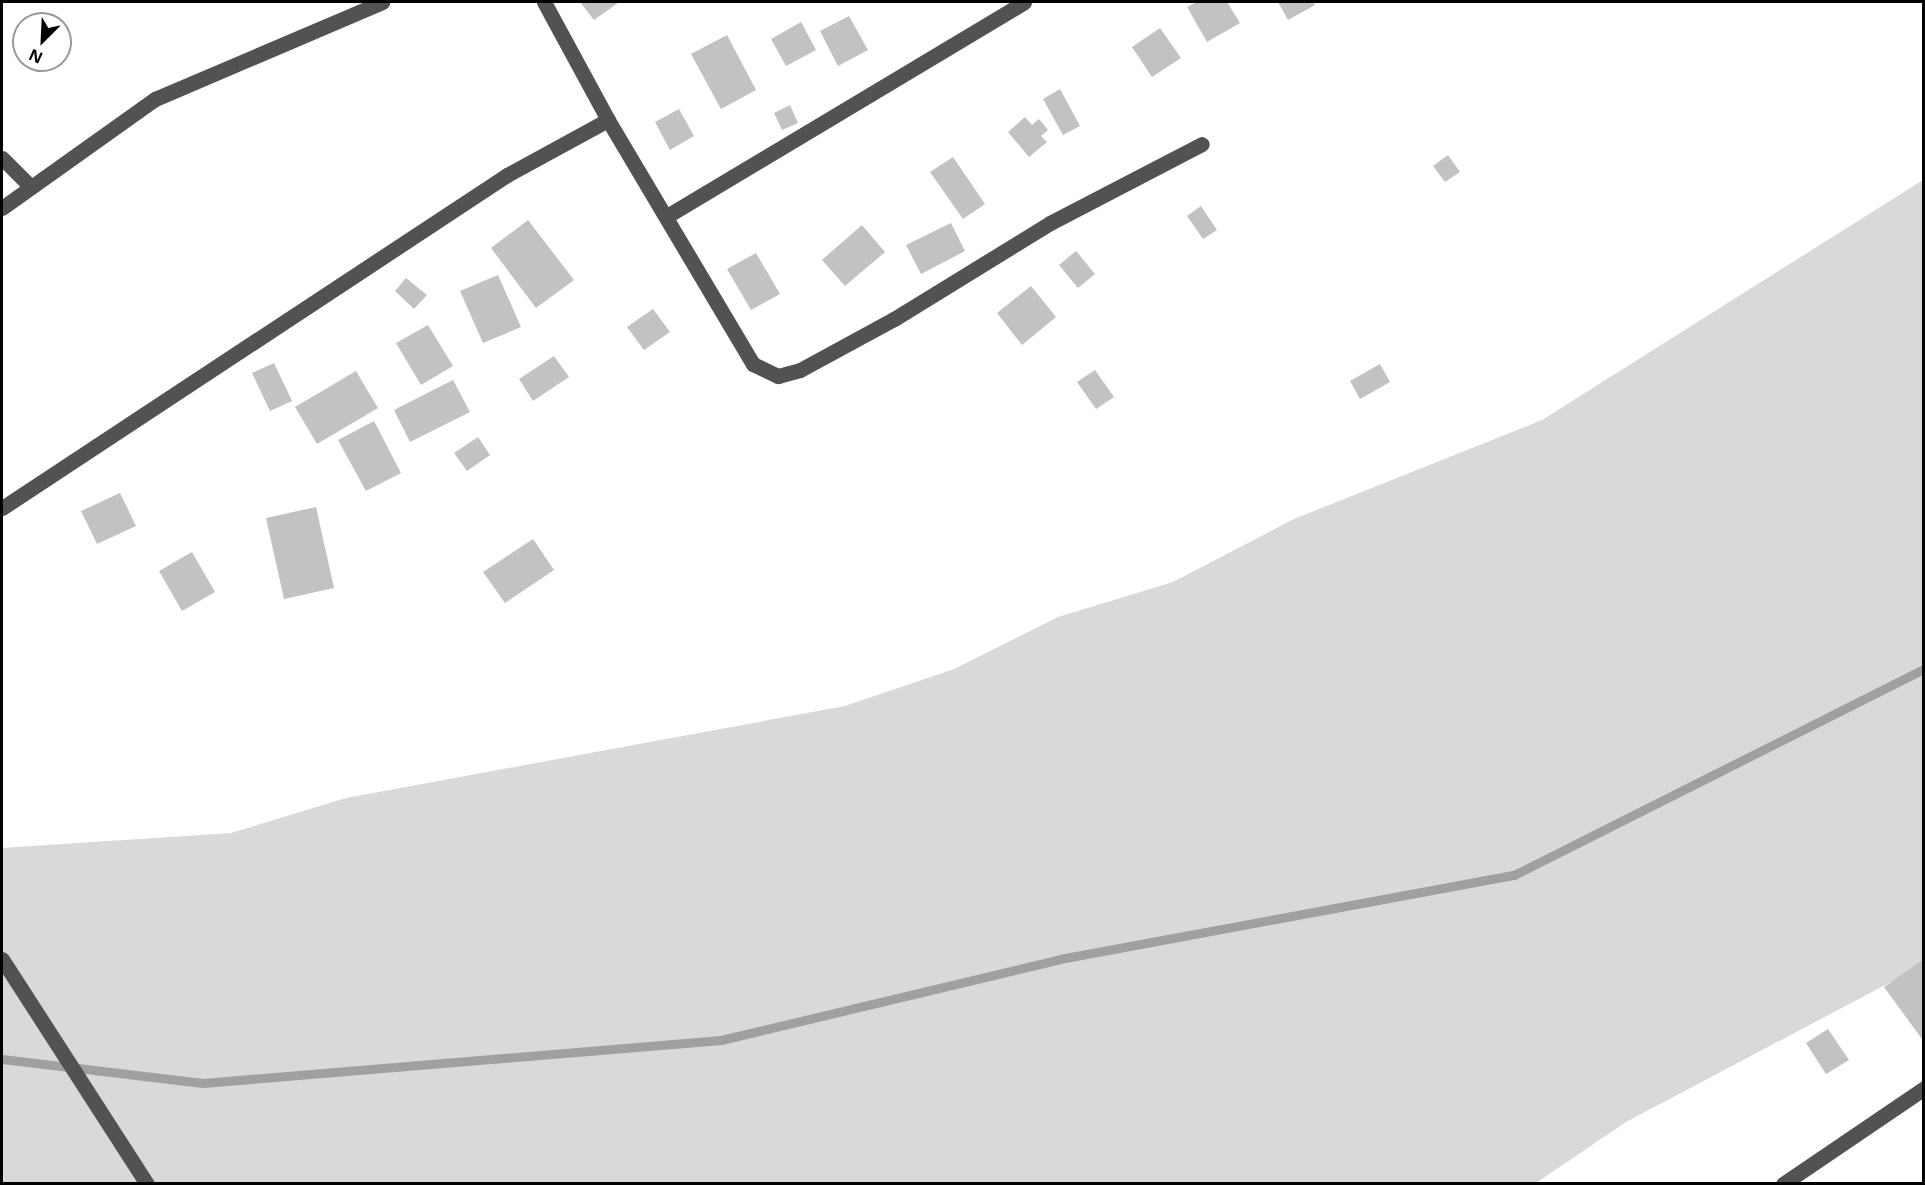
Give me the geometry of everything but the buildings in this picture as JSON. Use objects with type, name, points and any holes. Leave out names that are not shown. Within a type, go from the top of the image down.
[{"type":"street","points":[[2,207],[155,99],[382,2]]},
{"type":"street","points":[[544,2],[608,120],[753,364],[778,376],[801,370],[894,319],[1050,223],[1202,144]]},
{"type":"street","points":[[667,216],[1024,2]]},
{"type":"street","points":[[2,508],[507,175],[608,120]]},
{"type":"street","points":[[2,158],[31,187]]},
{"type":"street","points":[[2,959],[147,1184]]},
{"type":"street","points":[[1783,1184],[1923,1088]]},
{"type":"shaded area","points":[[1923,180],[1923,965],[1626,1122],[1536,1183],[2,1184],[2,848],[231,833],[346,798],[845,706],[954,669],[1058,617],[1173,582],[1294,519],[1542,420]]},
{"type":"waterway","points":[[2,1059],[203,1083],[721,1040],[1065,958],[1514,875],[1924,669]]}]
